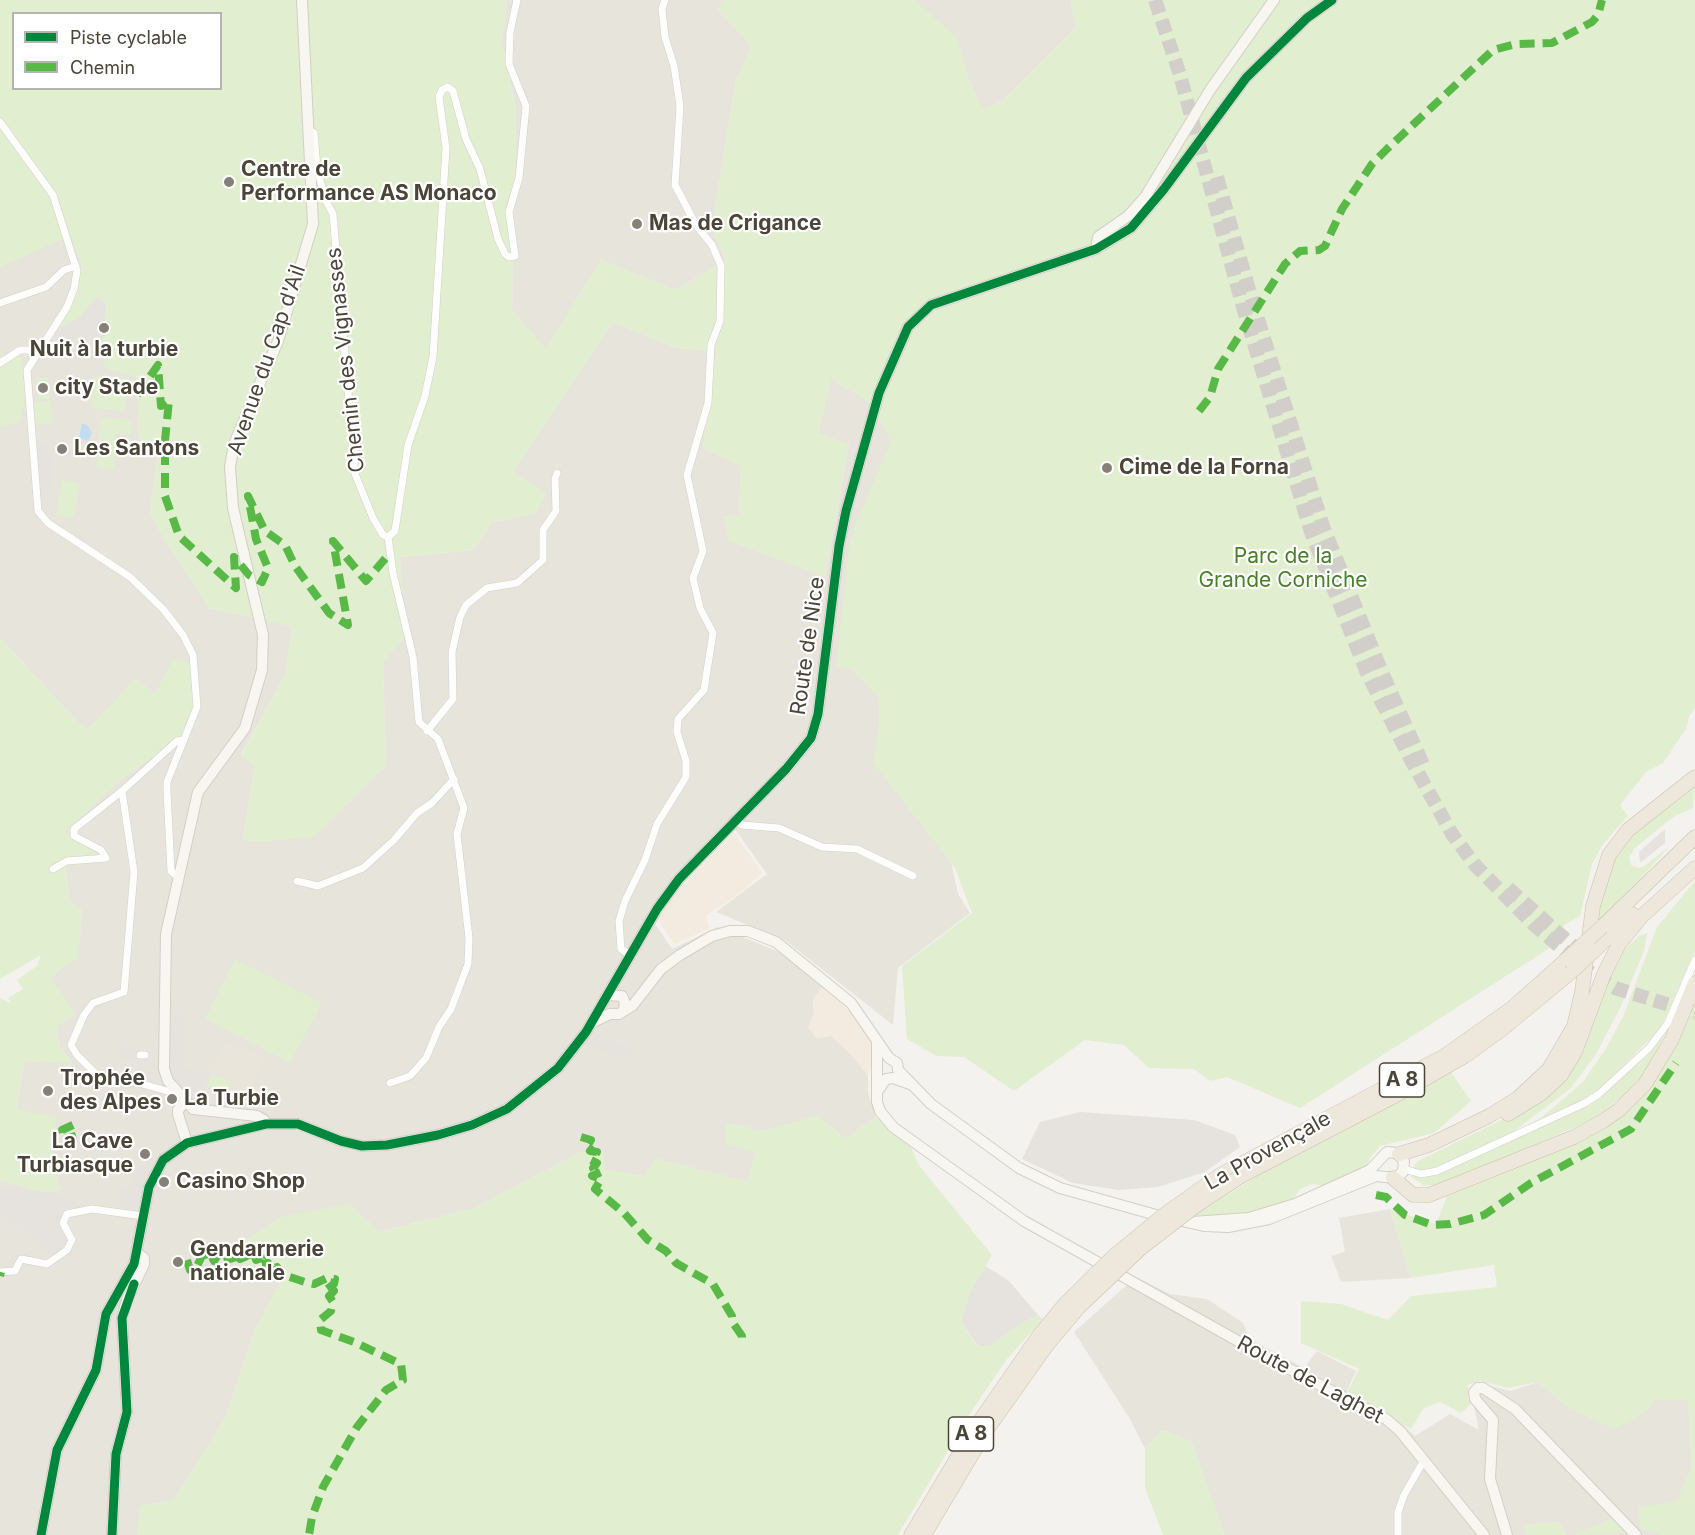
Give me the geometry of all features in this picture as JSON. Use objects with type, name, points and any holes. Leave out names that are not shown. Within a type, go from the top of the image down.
[{"type":"highway","points":[[1397,1169],[1422,1148],[1489,1116],[1518,1098],[1549,1069],[1574,1026],[1582,992],[1593,906],[1609,855],[1628,830],[1695,777]]},
{"type":"highway","name":"La Provençale","points":[[910,1535],[981,1418],[1042,1341],[1141,1248],[1197,1205],[1241,1176],[1400,1093],[1465,1056],[1518,1017],[1569,966],[1602,927],[1695,837]]},
{"type":"highway","name":"La Provençale","points":[[924,1535],[1065,1304],[1114,1256],[1165,1214],[1220,1175],[1453,1050],[1569,966],[1594,951],[1695,855]]},
{"type":"highway","points":[[1397,1169],[1417,1157],[1520,1108],[1556,1081],[1575,1052],[1604,974],[1619,944],[1642,916],[1695,868]]},
{"type":"highway","points":[[1397,1169],[1411,1185],[1437,1193],[1574,1137],[1619,1110],[1645,1084],[1665,1052],[1695,983]]},
{"type":"main road","name":"Avenue du Cap d'Ail","points":[[188,1105],[168,1081],[164,1069],[166,934],[198,792],[245,728],[260,684],[263,635],[233,508],[230,467],[234,444],[278,341],[319,200],[309,173],[302,0]]},
{"type":"main road","points":[[1096,249],[1098,237],[1128,216],[1145,197],[1210,90],[1274,0]]},
{"type":"main road","points":[[1096,249],[1131,228],[1246,78],[1306,18],[1332,0]]},
{"type":"main road","name":"Route de Nice","points":[[615,1003],[618,979],[657,909],[679,879],[801,753],[815,729],[839,546],[861,452],[879,393],[908,327],[931,305],[1096,249]]},
{"type":"main road","points":[[41,1535],[57,1450],[96,1370],[106,1314],[132,1270],[139,1248],[149,1187],[159,1166],[168,1155],[187,1143],[266,1124],[298,1124],[341,1142],[380,1146],[454,1131],[507,1109],[558,1068],[591,1024],[615,1003],[642,997],[661,969],[712,936],[730,931],[748,931],[776,942],[826,982],[861,1015],[889,1058],[895,1060],[887,1072]]},
{"type":"main road","points":[[876,1039],[887,1072],[913,1086],[944,1114],[1040,1179],[1087,1196],[1219,1227],[1262,1221],[1397,1169]]},
{"type":"main road","name":"Route de Laghet","points":[[887,1072],[876,1095],[885,1119],[1024,1221],[1270,1359],[1386,1419],[1400,1431],[1484,1535]]},
{"type":"main road","points":[[187,1143],[178,1110],[188,1105],[257,1116],[266,1124]]},
{"type":"main road","points":[[1192,1222],[1239,1220],[1272,1212],[1363,1174],[1387,1152],[1397,1169]]},
{"type":"main road","points":[[1378,1162],[1397,1169]]},
{"type":"main road","points":[[112,1535],[114,1473],[127,1412],[122,1318],[127,1300],[144,1264],[139,1248]]},
{"type":"main road","points":[[1507,1535],[1490,1479],[1493,1420],[1475,1399],[1474,1392],[1478,1388],[1515,1409],[1636,1535]]},
{"type":"street","points":[[388,537],[395,531],[408,445],[425,396],[433,357],[446,148],[440,97],[442,90],[448,87],[453,91],[466,139],[480,169],[498,239],[505,254],[509,257],[515,256],[509,212],[519,178],[526,106],[509,64],[510,32],[517,0]]},
{"type":"street","points":[[630,955],[621,949],[619,921],[657,824],[686,777],[686,761],[677,732],[678,719],[704,690],[713,633],[700,608],[693,578],[704,551],[687,475],[708,403],[711,345],[720,321],[721,266],[713,248],[685,206],[675,185],[680,106],[674,66],[665,37],[662,9],[665,0]]},
{"type":"street","points":[[0,122],[53,195],[76,266],[74,289],[67,307],[34,354],[27,370],[38,511],[48,523],[130,577],[163,609],[183,635],[194,655],[197,707],[167,782],[171,871],[178,877]]},
{"type":"street","name":"Chemin des Vignasses","points":[[319,200],[333,214],[335,257],[346,345],[355,474],[373,518],[383,535],[388,537],[393,573],[414,657],[416,711],[419,722],[438,739],[464,808],[457,834],[469,938],[468,964],[451,1009],[439,1027],[426,1058],[410,1076],[390,1083]]},
{"type":"street","points":[[0,303],[46,287],[64,270],[76,266]]},
{"type":"street","points":[[0,363],[20,350],[29,350],[34,354]]},
{"type":"street","points":[[427,731],[453,699],[452,652],[460,617],[466,605],[487,588],[517,583],[543,560],[543,530],[556,511],[555,479],[557,473]]},
{"type":"street","points":[[53,868],[67,861],[106,858],[101,850],[72,833],[177,741],[184,740]]},
{"type":"street","points":[[297,881],[318,886],[363,868],[454,779]]},
{"type":"street","points":[[122,791],[135,872],[124,992],[93,1003],[84,1015],[71,1045],[101,1081],[122,1081],[171,1092],[175,1090]]},
{"type":"street","points":[[736,820],[742,825],[790,831],[822,847],[857,849],[913,876]]},
{"type":"street","points":[[1397,1169],[1421,1173],[1437,1170],[1585,1103],[1599,1094],[1641,1056],[1668,1023],[1695,960]]},
{"type":"street","points":[[0,1272],[15,1271],[21,1259],[25,1258],[47,1264],[67,1250],[72,1240],[63,1223],[67,1214],[84,1209],[143,1216]]},
{"type":"street","points":[[1398,1535],[1398,1512],[1423,1462]]},
{"type":"shaded area","points":[[507,0],[723,0],[718,10],[752,46],[736,81],[712,228],[726,260],[676,290],[601,260],[546,349],[512,311],[516,110],[502,41]]},
{"type":"shaded area","points":[[910,0],[1070,0],[1076,28],[1003,101],[982,110],[953,41]]},
{"type":"shaded area","points":[[71,234],[82,266],[75,297],[60,327],[97,297],[137,377],[139,440],[159,446],[150,515],[209,608],[292,626],[285,675],[241,755],[255,766],[243,840],[386,766],[383,661],[404,638],[400,557],[473,550],[492,522],[537,513],[513,472],[613,322],[676,348],[717,351],[703,448],[741,466],[739,515],[723,517],[825,577],[849,445],[818,433],[831,378],[871,403],[898,453],[880,674],[948,848],[958,894],[970,913],[898,968],[893,1025],[786,941],[716,912],[767,874],[731,824],[688,864],[647,912],[672,949],[718,927],[789,956],[815,982],[824,985],[813,1000],[814,1013],[825,1036],[831,1036],[848,1051],[868,1075],[868,1093],[876,1117],[845,1139],[818,1116],[763,1131],[726,1123],[755,1153],[748,1182],[657,1159],[644,1176],[603,1170],[604,1152],[581,1152],[474,1208],[380,1232],[348,1204],[229,1253],[281,1281],[255,1330],[226,1417],[174,1500],[141,1506],[137,1535],[0,1535],[0,1180],[42,1192],[60,1190],[50,1142],[16,1109],[24,1061],[72,1063],[60,1047],[56,1027],[75,1014],[50,981],[62,967],[78,958],[82,910],[69,901],[65,860],[97,854],[64,832],[124,777],[184,735],[155,693],[135,680],[86,731],[0,638],[0,267]]},
{"type":"shaded area","points":[[97,297],[107,304],[102,340],[56,340],[59,328],[79,318]]},
{"type":"shaded area","points":[[47,344],[98,347],[97,359],[38,358],[39,353],[46,352]]},
{"type":"shaded area","points":[[34,444],[47,444],[53,475],[49,495],[39,497]]},
{"type":"shaded area","points":[[1665,829],[1665,843],[1640,863],[1639,852]]},
{"type":"shaded area","points":[[734,832],[762,873],[734,898],[706,915],[709,929],[674,944],[657,918],[682,886]]},
{"type":"shaded area","points":[[824,985],[862,1025],[872,1042],[874,1061],[868,1075],[848,1051],[831,1036],[817,1039],[808,1027],[814,1013],[814,997]]},
{"type":"shaded area","points":[[168,1017],[184,1018],[182,1067],[208,1073],[196,1103],[185,1095],[170,1075]]},
{"type":"shaded area","points":[[593,1029],[631,1050],[628,1057],[614,1055],[582,1044]]},
{"type":"shaded area","points":[[225,1043],[265,1058],[251,1087],[212,1070]]},
{"type":"shaded area","points":[[122,1047],[140,1049],[140,1057],[136,1061],[120,1059],[119,1049]]},
{"type":"shaded area","points":[[210,1074],[250,1088],[246,1097],[207,1087]]},
{"type":"shaded area","points":[[1080,1112],[1194,1120],[1235,1135],[1240,1147],[1205,1172],[1158,1187],[1119,1190],[1073,1183],[1022,1159],[1040,1122]]},
{"type":"shaded area","points":[[151,1157],[157,1163],[138,1205],[131,1210],[124,1209],[119,1206],[120,1190],[132,1187],[132,1177]]},
{"type":"shaded area","points":[[0,1187],[63,1196],[77,1205],[74,1216],[65,1216],[70,1225],[62,1229],[68,1239],[67,1247],[51,1257],[35,1237],[0,1219]]},
{"type":"shaded area","points":[[1390,1209],[1411,1278],[1341,1282],[1331,1256],[1345,1252],[1339,1218]]},
{"type":"shaded area","points":[[985,1266],[1008,1280],[1038,1315],[1014,1328],[989,1347],[977,1345],[961,1322],[969,1295]]},
{"type":"shaded area","points":[[1136,1277],[1170,1294],[1207,1299],[1243,1323],[1250,1339],[1304,1368],[1317,1351],[1356,1371],[1346,1393],[1393,1415],[1415,1436],[1450,1414],[1479,1430],[1470,1388],[1479,1383],[1511,1391],[1538,1382],[1570,1409],[1644,1413],[1654,1400],[1688,1399],[1692,1467],[1662,1535],[1566,1535],[1559,1522],[1524,1525],[1526,1535],[1224,1535],[1192,1442],[1163,1430],[1145,1449],[1130,1419],[1074,1332]]},
{"type":"green space","name":"Parc de la Grande Corniche","points":[[0,0],[507,0],[502,41],[516,110],[512,311],[546,348],[601,260],[676,290],[726,260],[712,228],[736,81],[751,46],[718,10],[723,0],[914,0],[957,37],[967,74],[982,110],[1003,101],[1076,28],[1070,0],[1695,0],[1695,708],[1689,716],[1687,727],[1663,763],[1646,772],[1620,805],[1628,816],[1603,844],[1592,864],[1580,916],[1563,926],[1559,942],[1300,1108],[1227,1077],[1210,1081],[1194,1069],[1149,1068],[1124,1045],[1085,1040],[1014,1091],[964,1057],[936,1056],[907,1039],[902,966],[972,913],[955,868],[873,763],[879,725],[879,698],[852,670],[836,667],[850,538],[853,538],[854,528],[891,441],[871,403],[831,378],[818,433],[849,445],[825,577],[729,541],[723,517],[739,515],[741,466],[703,448],[717,351],[676,348],[613,322],[513,472],[546,492],[537,513],[492,522],[473,550],[400,557],[404,638],[383,662],[386,766],[314,837],[258,842],[243,840],[255,766],[241,756],[285,675],[292,626],[209,608],[150,515],[159,446],[139,440],[137,377],[105,368],[102,340],[107,304],[97,297],[79,318],[59,328],[75,297],[82,266],[71,235],[0,267]]},
{"type":"green space","points":[[19,356],[23,358],[25,408],[21,410],[20,422],[0,427],[0,370],[13,358]]},
{"type":"green space","points":[[94,375],[128,378],[125,411],[91,408]]},
{"type":"green space","name":"city Stade","points":[[48,377],[50,399],[38,400],[36,378]]},
{"type":"green space","points":[[51,401],[52,423],[34,425],[33,402]]},
{"type":"green space","points":[[100,418],[132,420],[131,435],[116,434],[114,469],[97,468]]},
{"type":"green space","points":[[62,480],[80,483],[74,518],[56,515]]},
{"type":"green space","points":[[0,638],[86,731],[135,679],[155,693],[173,659],[192,663],[194,701],[184,735],[124,777],[65,832],[98,854],[65,860],[69,901],[82,910],[78,959],[62,967],[50,981],[59,988],[75,1014],[56,1027],[60,1047],[72,1064],[24,1061],[16,1109],[58,1117],[50,1142],[60,1190],[42,1192],[0,1180],[0,998],[12,1004],[8,998],[23,989],[17,980],[37,966],[41,955],[0,979]]},
{"type":"green space","points":[[1695,782],[1693,808],[1673,817],[1635,848],[1629,858],[1631,865],[1638,868],[1643,867],[1670,846],[1618,903],[1594,925],[1599,893],[1621,844]]},
{"type":"green space","points":[[1695,881],[1695,952],[1666,1017],[1656,1033],[1597,1092],[1535,1123],[1583,1082],[1605,1050],[1623,1017],[1657,927]]},
{"type":"green space","points":[[1647,933],[1644,951],[1621,1006],[1596,1054],[1571,1088],[1513,1132],[1439,1167],[1422,1170],[1412,1168],[1418,1161],[1536,1103],[1601,996],[1621,953],[1639,936]]},
{"type":"green space","points":[[235,959],[322,1003],[290,1063],[205,1019]]},
{"type":"green space","points":[[1695,1001],[1695,1535],[1662,1535],[1640,1528],[1638,1507],[1676,1501],[1692,1467],[1688,1399],[1654,1400],[1644,1413],[1614,1429],[1570,1409],[1538,1382],[1508,1388],[1480,1381],[1468,1385],[1468,1399],[1471,1404],[1461,1413],[1440,1402],[1424,1408],[1411,1429],[1347,1392],[1359,1369],[1301,1343],[1301,1301],[1341,1304],[1388,1320],[1411,1296],[1497,1287],[1494,1265],[1411,1278],[1390,1209],[1436,1224],[1447,1196],[1560,1150],[1638,1100],[1662,1070]]},
{"type":"green space","points":[[1671,1021],[1647,1070],[1621,1098],[1591,1120],[1446,1183],[1425,1186],[1410,1176],[1442,1171],[1593,1102],[1648,1055]]},
{"type":"green space","points":[[1451,1072],[1471,1101],[1434,1133],[1380,1146],[1370,1158],[1366,1168],[1326,1186],[1313,1184],[1300,1189],[1293,1200],[1252,1214],[1213,1217],[1194,1215],[1280,1162]]},
{"type":"green space","points":[[211,1074],[232,1081],[227,1092],[208,1086]]},
{"type":"green space","points":[[818,1116],[845,1139],[876,1117],[911,1147],[918,1164],[992,1255],[969,1295],[961,1322],[976,1345],[989,1347],[1014,1328],[1038,1315],[1043,1319],[1007,1359],[969,1415],[898,1535],[137,1535],[140,1506],[174,1500],[226,1417],[255,1330],[280,1281],[228,1252],[281,1217],[348,1204],[381,1232],[474,1208],[581,1152],[604,1152],[604,1170],[643,1176],[657,1159],[748,1182],[755,1153],[725,1144],[726,1123],[763,1131]]},
{"type":"green space","points":[[1163,1430],[1192,1442],[1224,1535],[1163,1535],[1145,1488],[1145,1449]]},
{"type":"green space","points":[[1612,1518],[1627,1533],[1576,1535],[1576,1534]]},
{"type":"green space","points":[[1559,1522],[1566,1535],[1526,1535],[1523,1525]]},
{"type":"water","points":[[82,423],[88,426],[92,433],[88,441],[79,438]]},
{"type":"tunnel","points":[[1155,0],[1180,75],[1242,304],[1311,532],[1367,673],[1412,762],[1452,834],[1475,865],[1533,924],[1593,975],[1615,988],[1695,1013]]},
{"type":"tunnel","points":[[1217,177],[1251,297],[1323,526],[1381,670],[1424,767]]},
{"type":"tunnel","points":[[1508,888],[1581,953]]},
{"type":"marked path","points":[[1199,411],[1210,397],[1218,369],[1285,264],[1300,251],[1319,250],[1325,246],[1342,209],[1372,164],[1493,50],[1516,44],[1552,43],[1592,22],[1598,15],[1602,0]]},
{"type":"marked path","points":[[137,395],[158,365],[161,406],[169,400],[165,441],[165,496],[179,536],[236,588],[234,557],[249,575],[262,582],[268,568],[256,539],[248,496],[265,531],[285,545],[295,566],[329,613],[348,625],[333,541],[366,581],[390,553]]},
{"type":"marked path","points":[[1376,1195],[1386,1197],[1405,1215],[1432,1225],[1450,1224],[1484,1215],[1531,1183],[1631,1129],[1676,1063]]},
{"type":"marked path","points":[[73,1125],[62,1130],[64,1139],[76,1136]]},
{"type":"marked path","points":[[581,1137],[591,1140],[588,1145],[594,1146],[590,1151],[597,1152],[591,1160],[597,1163],[594,1170],[601,1172],[592,1176],[601,1179],[595,1189],[624,1213],[648,1240],[666,1251],[676,1263],[713,1284],[742,1336],[742,1344]]},
{"type":"marked path","points":[[187,1260],[190,1270],[194,1272],[202,1256],[210,1253],[214,1261],[219,1254],[221,1261],[233,1258],[241,1252],[240,1259],[247,1256],[249,1261],[254,1254],[256,1260],[262,1258],[260,1264],[268,1263],[266,1270],[277,1267],[275,1272],[305,1282],[314,1284],[327,1278],[335,1279],[334,1284],[326,1290],[334,1291],[329,1296],[333,1302],[331,1311],[320,1320],[321,1330],[354,1342],[401,1364],[403,1380],[386,1390],[357,1427],[323,1487],[312,1517],[309,1535]]},
{"type":"marked path","points":[[0,1276],[1,1272]]},
{"type":"cycle path","points":[[41,1535],[57,1450],[96,1370],[106,1314],[134,1264],[149,1187],[163,1160],[187,1143],[266,1124],[298,1124],[341,1141],[362,1146],[387,1145],[438,1135],[472,1125],[507,1109],[558,1068],[586,1032],[657,909],[679,879],[786,769],[811,738],[818,714],[839,546],[846,511],[879,393],[908,327],[931,305],[1096,249],[1131,228],[1164,189],[1246,78],[1307,18],[1332,0]]},
{"type":"cycle path","points":[[112,1535],[116,1454],[127,1412],[122,1318],[134,1284]]},
{"type":"place","name":"Centre de Performance AS Monaco","points":[[229,182]]},
{"type":"place","name":"Mas de Crigance","points":[[637,224]]},
{"type":"place","name":"Nuit à la turbie","points":[[104,328]]},
{"type":"place","name":"city Stade","points":[[43,388]]},
{"type":"place","name":"Les Santons","points":[[62,449]]},
{"type":"place","name":"Cime de la Forna","points":[[1107,468]]},
{"type":"place","name":"Trophée des Alpes","points":[[48,1091]]},
{"type":"place","name":"La Turbie","points":[[172,1099]]},
{"type":"place","name":"La Cave Turbiasque","points":[[145,1154]]},
{"type":"place","name":"Casino Shop","points":[[164,1182]]},
{"type":"place","name":"Gendarmerie nationale","points":[[178,1262]]}]
